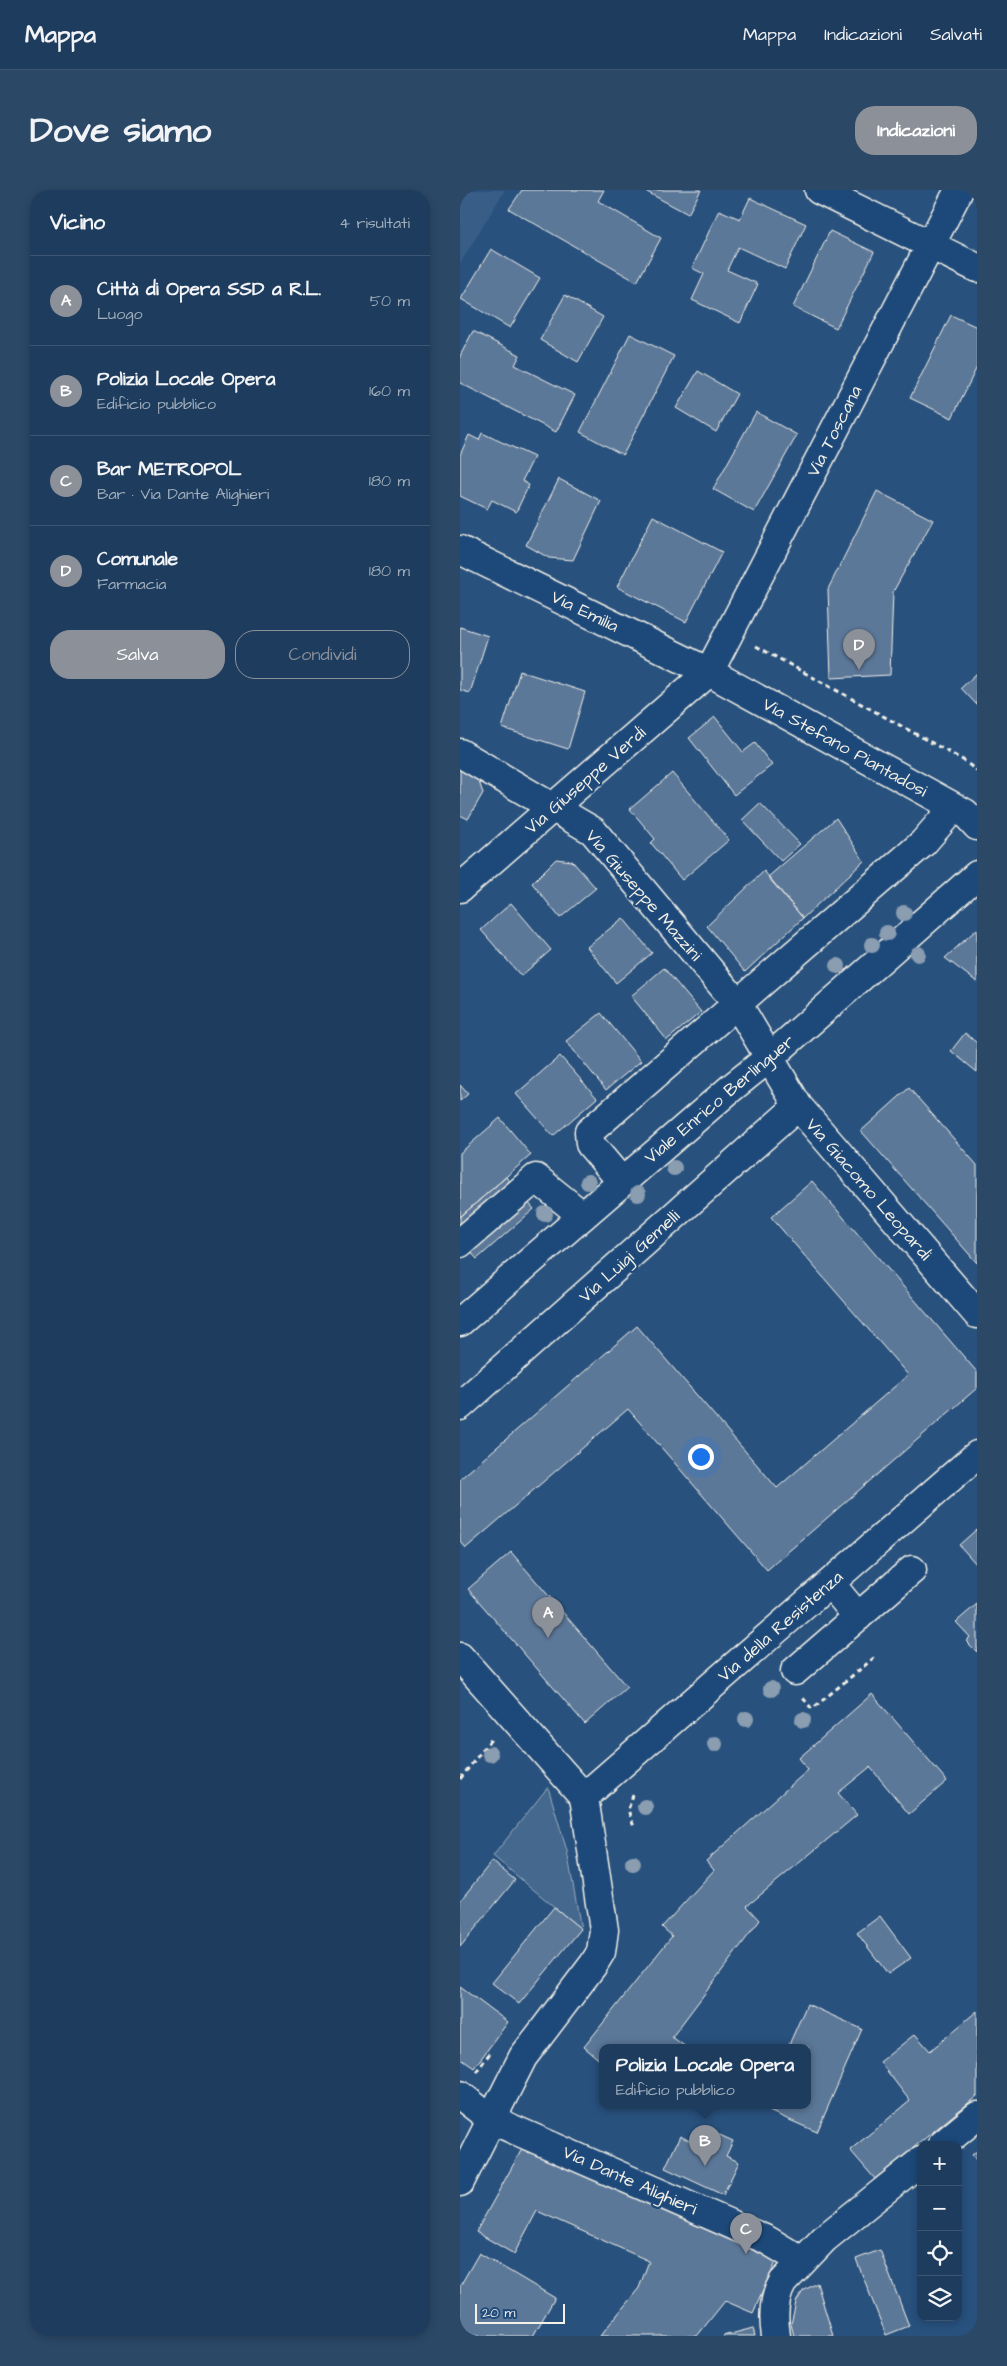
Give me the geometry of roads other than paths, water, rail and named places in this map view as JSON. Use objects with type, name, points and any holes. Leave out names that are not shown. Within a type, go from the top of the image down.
[{"type":"street","points":[[819,190],[977,268]]},
{"type":"street","name":"Via Toscana","points":[[710,672],[959,190]]},
{"type":"street","name":"Via Emilia","points":[[460,550],[710,672]]},
{"type":"street","name":"Via Giuseppe Verdi","points":[[460,888],[710,672]]},
{"type":"street","name":"Via Stefano Piantadosi","points":[[710,672],[954,807],[965,814],[977,826]]},
{"type":"street","name":"Via Giuseppe Mazzini","points":[[460,753],[593,831],[737,1003],[769,1058]]},
{"type":"street","points":[[622,1182],[590,1144],[589,1132],[924,843],[954,807]]},
{"type":"street","name":"Viale Enrico Berlinguer","points":[[460,1322],[730,1089],[973,884]]},
{"type":"street","name":"Via Giacomo Leopardi","points":[[769,1058],[798,1106],[977,1314]]},
{"type":"street","name":"Via Luigi Gemelli","points":[[460,1406],[798,1106]]},
{"type":"street","points":[[460,1243],[536,1178],[583,1216]]},
{"type":"street","name":"Via della Resistenza","points":[[584,1797],[977,1455]]},
{"type":"street","points":[[797,1683],[858,1617],[912,1570]]},
{"type":"street","points":[[830,1582],[858,1617]]},
{"type":"street","points":[[460,1657],[584,1797],[602,1914],[604,1941],[601,1952],[523,2057],[460,2182]]},
{"type":"street","name":"Via Dante Alighieri","points":[[464,2084],[492,2120],[767,2240],[802,2261]]},
{"type":"street","points":[[947,2141],[977,2116]]},
{"type":"street","points":[[776,2336],[774,2308],[779,2289],[802,2261],[824,2239],[917,2164]]},
{"type":"place","name":"Comunale","points":[[859,670]]},
{"type":"place","name":"Città di Opera SSD a R.L.","points":[[548,1638]]},
{"type":"place","name":"Polizia Locale Opera","points":[[705,2166]]},
{"type":"place","name":"Bar METROPOL","points":[[746,2254]]}]
